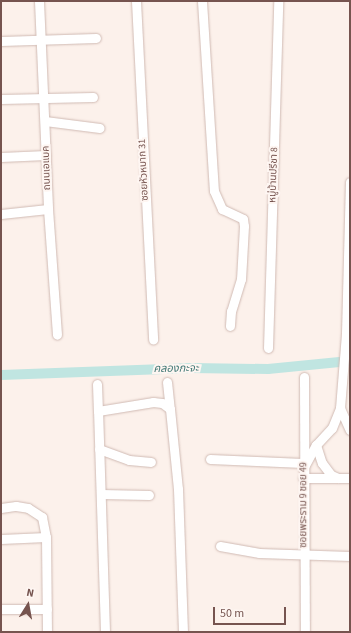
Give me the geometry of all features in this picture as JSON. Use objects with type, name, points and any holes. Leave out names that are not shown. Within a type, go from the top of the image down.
[{"type":"street","name":"ถนนเอแบค","points":[[39,1],[45,97],[48,210],[57,335]]},
{"type":"street","name":"ซอยหัวหมาก 31","points":[[136,1],[153,340]]},
{"type":"street","points":[[202,1],[214,191],[222,208],[242,219],[244,226],[241,279],[231,311],[230,326]]},
{"type":"street","name":"หมู่บ้านปรีชา 8","points":[[268,348],[278,1]]},
{"type":"street","points":[[1,41],[96,38]]},
{"type":"street","points":[[1,99],[93,97]]},
{"type":"street","points":[[45,121],[100,128]]},
{"type":"street","points":[[1,157],[46,155]]},
{"type":"street","points":[[210,459],[303,466],[316,445],[332,428],[340,408],[343,381],[346,332],[350,182]]},
{"type":"street","points":[[1,214],[48,210]]},
{"type":"street","name":"ซอยพระราม 9 ซอย 49","points":[[304,377],[303,478],[305,632]]},
{"type":"street","points":[[167,382],[178,489],[183,632]]},
{"type":"street","points":[[97,384],[105,632]]},
{"type":"street","points":[[98,411],[153,402],[162,403],[170,409]]},
{"type":"street","points":[[340,408],[350,430]]},
{"type":"street","points":[[316,445],[322,464],[331,475],[346,477]]},
{"type":"street","points":[[99,449],[129,460],[151,462]]},
{"type":"street","points":[[303,478],[346,477]]},
{"type":"street","points":[[101,494],[149,494]]},
{"type":"street","points":[[1,508],[16,506],[35,511],[42,517],[46,537],[47,632]]},
{"type":"street","points":[[1,538],[46,537]]},
{"type":"street","points":[[220,546],[259,553],[350,556]]},
{"type":"street","points":[[1,609],[46,609]]},
{"type":"waterway","name":"คลองกะจะ","points":[[1,375],[192,368],[268,369],[350,361]]}]
